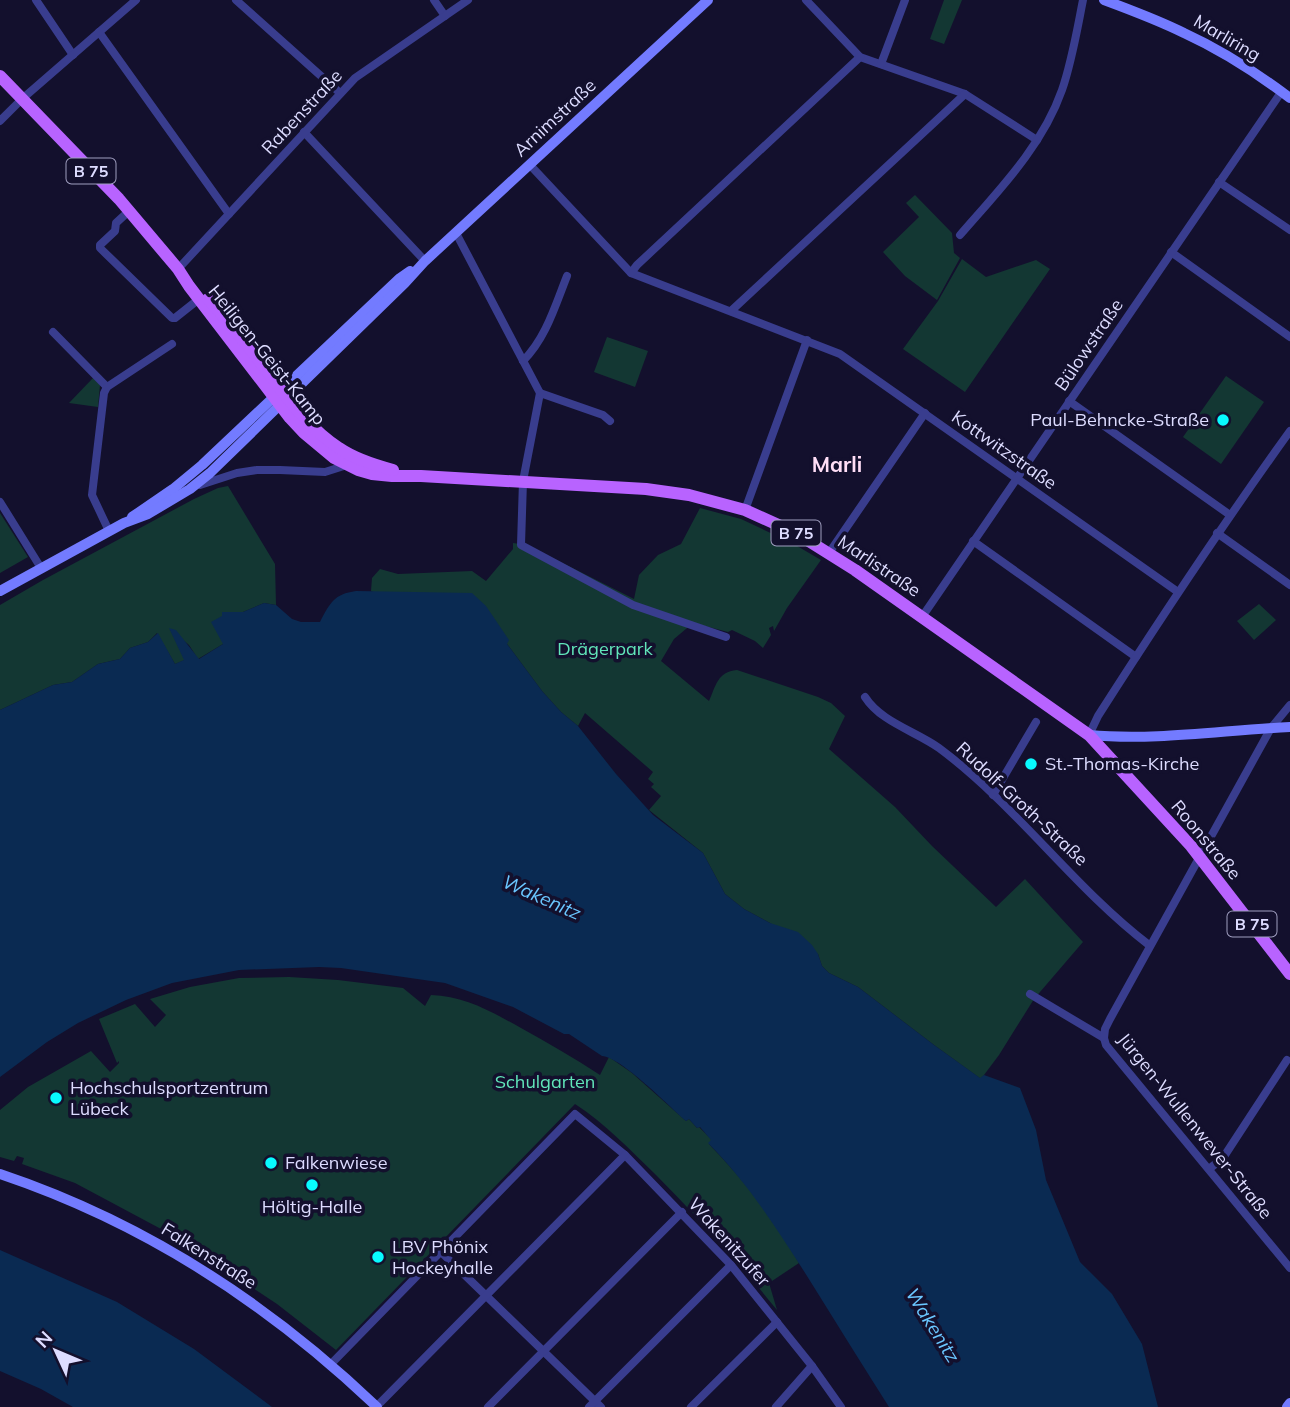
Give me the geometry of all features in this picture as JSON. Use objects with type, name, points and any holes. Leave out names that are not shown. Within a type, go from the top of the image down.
[{"type":"main road","name":"Arnimstraße","points":[[220,456],[405,283],[425,261],[708,0]]},
{"type":"main road","name":"Marliring","points":[[1104,0],[1194,37],[1286,94]]},
{"type":"main road","name":"Heiligen-Geist-Kamp","points":[[0,76],[129,211],[281,397],[327,440],[374,469]]},
{"type":"main road","name":"Heiligen-Geist-Kamp","points":[[178,269],[194,282],[227,320],[281,397],[297,426],[334,458],[358,470],[374,469]]},
{"type":"main road","points":[[124,523],[220,456]]},
{"type":"main road","points":[[0,591],[124,523],[148,514],[190,489],[220,456]]},
{"type":"main road","name":"Marlistraße","points":[[374,469],[421,476],[646,489],[689,495],[745,510],[796,533],[829,553],[1090,735]]},
{"type":"main road","points":[[1090,735],[1163,737],[1290,727]]},
{"type":"main road","name":"Roonstraße","points":[[1090,735],[1199,856],[1290,974]]},
{"type":"main road","name":"Falkenstraße","points":[[0,1174],[75,1202],[197,1266],[281,1324],[331,1364],[377,1407]]},
{"type":"street","points":[[36,0],[73,55]]},
{"type":"street","points":[[0,121],[135,0]]},
{"type":"street","points":[[236,0],[340,93]]},
{"type":"street","points":[[434,0],[445,16]]},
{"type":"street","name":"Rabenstraße","points":[[178,269],[355,78],[468,0]]},
{"type":"street","points":[[806,0],[860,57],[965,94],[1037,140]]},
{"type":"street","points":[[881,64],[905,0]]},
{"type":"street","points":[[960,235],[1014,172],[1037,140],[1062,89],[1083,0]]},
{"type":"street","points":[[99,32],[229,214]]},
{"type":"street","points":[[530,165],[631,272],[860,57]]},
{"type":"street","points":[[731,311],[965,94]]},
{"type":"street","name":"Bülowstraße","points":[[922,617],[1219,183],[1286,94]]},
{"type":"street","points":[[304,132],[425,261]]},
{"type":"street","points":[[1219,183],[1290,230]]},
{"type":"street","points":[[129,211],[116,223],[115,231],[99,246],[172,318],[200,299]]},
{"type":"street","points":[[456,233],[540,393],[523,481],[521,545],[633,605],[726,638]]},
{"type":"street","points":[[1171,252],[1290,337]]},
{"type":"street","name":"Kottwitzstraße","points":[[631,272],[840,354],[1178,592]]},
{"type":"street","points":[[523,361],[536,347],[567,276]]},
{"type":"street","points":[[52,332],[107,387]]},
{"type":"street","points":[[745,510],[807,340]]},
{"type":"street","points":[[109,531],[92,495],[104,393],[107,387],[172,344]]},
{"type":"street","points":[[540,393],[603,415],[610,421]]},
{"type":"street","points":[[1069,401],[1230,515]]},
{"type":"street","points":[[829,553],[925,413]]},
{"type":"street","points":[[1090,735],[1094,723],[1217,533],[1289,435]]},
{"type":"street","points":[[220,456],[234,473]]},
{"type":"street","points":[[190,489],[234,473],[257,470],[326,472],[347,465]]},
{"type":"street","points":[[0,502],[41,568]]},
{"type":"street","points":[[1217,533],[1290,585]]},
{"type":"street","points":[[973,541],[1136,657]]},
{"type":"street","name":"Rudolf-Groth-Straße","points":[[865,696],[872,708],[938,748],[993,794],[1102,904],[1149,945]]},
{"type":"street","points":[[1104,1038],[1105,1029],[1149,945],[1271,728],[1290,705]]},
{"type":"street","points":[[993,794],[1037,722]]},
{"type":"street","name":"Jürgen-Wullenwever-Straße","points":[[1030,994],[1104,1038],[1106,1045],[1290,1268]]},
{"type":"street","points":[[1209,1169],[1223,1158],[1287,1060]]},
{"type":"street","name":"Wakenitzufer","points":[[441,1252],[575,1114],[625,1154],[732,1265],[841,1407]]},
{"type":"street","points":[[377,1407],[625,1154]]},
{"type":"street","points":[[488,1407],[682,1212]]},
{"type":"street","points":[[331,1364],[441,1252],[595,1405],[732,1265]]},
{"type":"street","points":[[691,1407],[777,1322]]},
{"type":"street","points":[[776,1407],[812,1366]]},
{"type":"green space","points":[[944,0],[962,0],[944,44],[930,39]]},
{"type":"green space","points":[[915,195],[952,233],[954,253],[960,258],[937,300],[905,276],[883,252],[919,217],[906,203]]},
{"type":"green space","points":[[962,259],[986,277],[1036,260],[1050,269],[965,392],[903,349],[938,301]]},
{"type":"green space","points":[[607,337],[648,351],[635,387],[594,372]]},
{"type":"green space","name":"Paul-Behncke-Straße","points":[[1226,376],[1264,402],[1221,464],[1183,437]]},
{"type":"green space","points":[[93,378],[100,385],[98,407],[69,403]]},
{"type":"green space","points":[[228,486],[275,564],[276,605],[264,603],[243,612],[222,612],[223,644],[198,659],[189,645],[170,629],[185,660],[175,664],[157,633],[148,642],[130,648],[120,659],[98,664],[72,682],[53,685],[0,710],[0,605],[194,499]]},
{"type":"green space","name":"Drägerpark","points":[[700,508],[741,519],[821,560],[774,631],[773,626],[769,628],[771,635],[763,648],[732,630],[728,632],[693,623],[674,639],[661,661],[709,701],[721,677],[737,670],[831,703],[845,716],[829,749],[895,807],[996,907],[1025,879],[1083,942],[1034,999],[981,1079],[858,987],[829,973],[822,966],[818,954],[744,909],[725,894],[703,853],[649,810],[661,796],[651,787],[654,784],[648,779],[653,772],[585,713],[578,726],[561,712],[507,644],[371,591],[372,578],[380,569],[398,574],[472,571],[486,581],[513,549],[513,543],[527,545],[634,599],[639,575],[658,555],[681,544]]},
{"type":"green space","points":[[0,513],[28,557],[0,573]]},
{"type":"green space","points":[[1259,604],[1276,620],[1254,640],[1237,621]]},
{"type":"green space","name":"Falkenwiese","points":[[289,977],[403,988],[425,1006],[431,995],[455,998],[499,1016],[600,1075],[609,1057],[712,1140],[709,1144],[746,1186],[780,1231],[799,1263],[769,1283],[777,1310],[672,1191],[597,1120],[575,1104],[336,1350],[277,1304],[176,1237],[75,1183],[22,1164],[24,1158],[17,1156],[14,1161],[0,1157],[0,1110],[28,1087],[91,1051],[110,1072],[119,1063],[99,1019],[135,1004],[155,1027],[166,1015],[150,999],[190,987],[239,978]]},
{"type":"water","name":"Wakenitz","points":[[356,591],[472,593],[486,606],[509,640],[507,644],[542,691],[578,726],[653,815],[703,853],[725,894],[744,909],[770,923],[798,932],[812,945],[822,966],[829,973],[858,987],[980,1078],[984,1075],[1020,1088],[1036,1130],[1046,1180],[1080,1262],[1112,1294],[1142,1344],[1158,1407],[889,1407],[773,1224],[749,1190],[708,1143],[711,1140],[700,1127],[697,1128],[689,1119],[686,1121],[621,1065],[569,1034],[564,1034],[513,1007],[445,983],[319,967],[239,970],[172,983],[126,1000],[78,1023],[0,1077],[0,710],[53,685],[72,682],[98,664],[120,659],[130,648],[148,642],[158,633],[175,664],[184,660],[169,628],[176,630],[199,659],[223,644],[211,622],[222,616],[222,612],[243,612],[264,603],[276,605],[292,619],[320,622],[334,600],[342,594]]},
{"type":"water","points":[[0,1250],[117,1302],[194,1349],[272,1407],[73,1407],[0,1371]]},
{"type":"place","name":"Paul-Behncke-Straße","points":[[1223,420]]},
{"type":"place","name":"St.-Thomas-Kirche","points":[[1031,764]]},
{"type":"place","name":"Hochschulsportzentrum Lübeck","points":[[56,1098]]},
{"type":"place","name":"Falkenwiese","points":[[271,1163]]},
{"type":"place","name":"Höltig-Halle","points":[[312,1185]]},
{"type":"place","name":"LBV Phönix Hockeyhalle","points":[[378,1257]]},
{"type":"district","name":"Marli","points":[[837,465]]},
{"type":"park label","name":"Schulgarten","points":[[545,1082]]}]
